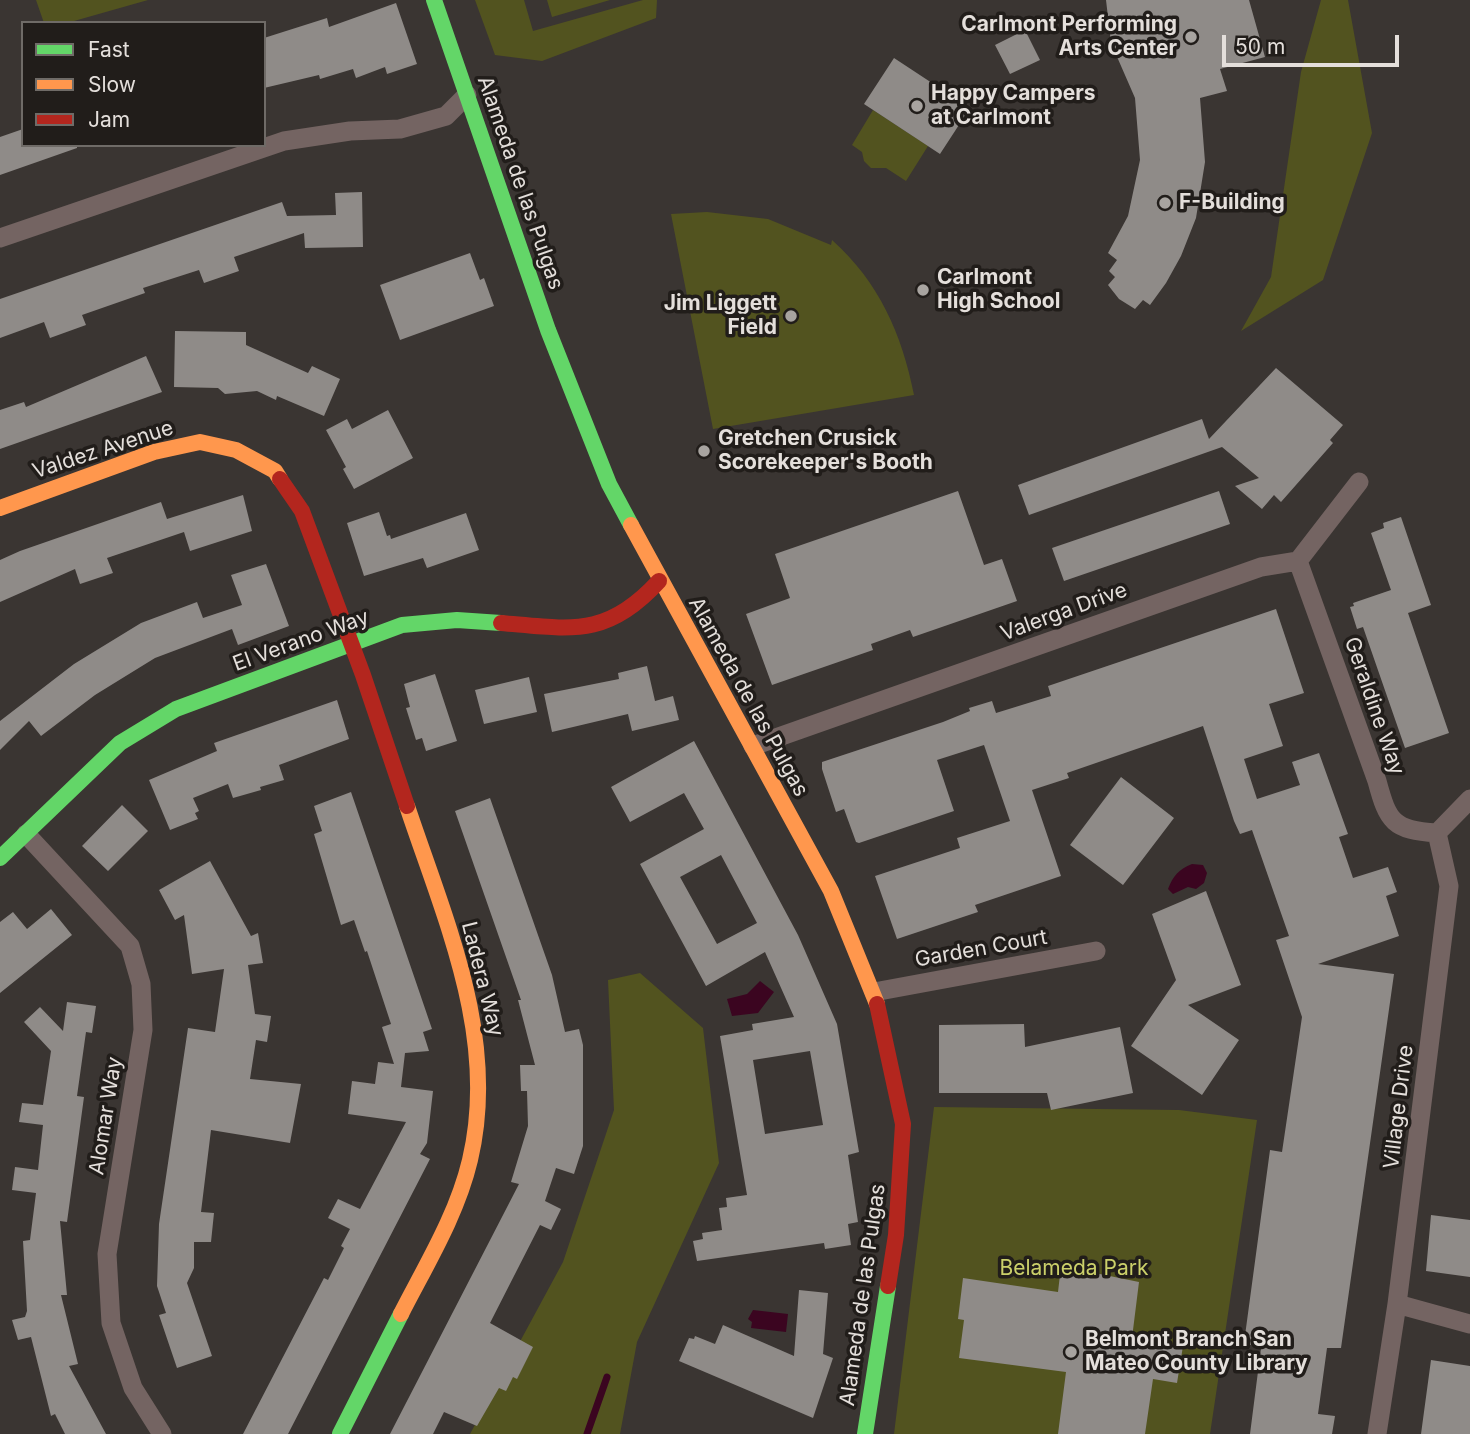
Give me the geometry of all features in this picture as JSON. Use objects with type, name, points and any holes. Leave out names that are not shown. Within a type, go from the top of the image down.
[{"type":"street","name":"Alameda de las Pulgas","points":[[434,0],[548,330],[604,472],[659,581],[753,746],[831,891],[874,992],[903,1124],[896,1235],[865,1434]]},
{"type":"street","points":[[0,238],[284,141],[350,131],[400,129],[446,116],[467,95]]},
{"type":"street","name":"Valdez Avenue","points":[[0,508],[154,452],[200,442],[236,450],[275,471],[302,511],[350,646]]},
{"type":"street","points":[[1298,561],[1359,482]]},
{"type":"street","name":"Valerga Drive","points":[[753,746],[1261,566],[1298,561]]},
{"type":"street","name":"Geraldine Way","points":[[1298,561],[1377,780],[1385,811],[1406,831],[1437,833]]},
{"type":"street","name":"El Verano Way","points":[[0,858],[120,743],[176,709],[402,625],[457,620],[564,628],[604,623],[636,605],[659,581]]},
{"type":"street","name":"Ladera Way","points":[[340,1434],[451,1216],[470,1162],[480,1109],[478,1044],[463,974],[350,646]]},
{"type":"street","points":[[1437,833],[1470,799]]},
{"type":"street","name":"Village Drive","points":[[1377,1434],[1397,1304],[1449,886],[1437,833]]},
{"type":"street","name":"Alomar Way","points":[[26,834],[130,946],[141,984],[143,1031],[107,1254],[111,1324],[133,1388],[162,1434]]},
{"type":"street","name":"Garden Court","points":[[874,992],[1096,951]]},
{"type":"street","points":[[1397,1304],[1470,1324]]},
{"type":"green space","points":[[36,0],[148,0],[74,21],[43,21]]},
{"type":"green space","points":[[475,0],[524,0],[533,31],[643,0],[657,0],[656,18],[542,61],[495,55]]},
{"type":"green space","points":[[547,0],[610,0],[552,17]]},
{"type":"green space","points":[[1321,0],[1348,0],[1372,133],[1323,280],[1241,331],[1271,277],[1301,72]]},
{"type":"green space","points":[[873,110],[928,146],[906,181],[886,168],[871,168],[864,161],[862,152],[852,145]]},
{"type":"green space","name":"Jim Liggett Field","points":[[707,212],[768,219],[831,245],[832,240],[863,273],[886,310],[903,351],[914,395],[713,429],[671,214]]},
{"type":"green space","points":[[640,973],[703,1028],[719,1163],[637,1342],[620,1434],[470,1434],[563,1262],[614,1110],[608,980]]},
{"type":"green space","name":"Belameda Park","points":[[934,1107],[1179,1110],[1257,1120],[1210,1434],[894,1434]]},
{"type":"shaded area","points":[[1192,864],[1203,865],[1207,873],[1204,883],[1196,889],[1188,887],[1173,894],[1168,889],[1172,880]]},
{"type":"shaded area","points":[[760,981],[774,992],[758,1013],[732,1016],[727,999],[747,994]]},
{"type":"shaded area","points":[[753,1310],[788,1314],[786,1332],[751,1328],[752,1322],[748,1319]]},
{"type":"building","points":[[1106,0],[1249,0],[1265,57],[1220,69],[1227,91],[1200,98],[1205,162],[1196,218],[1181,256],[1166,283],[1150,305],[1143,300],[1135,309],[1119,299],[1108,285],[1115,277],[1109,271],[1117,260],[1108,253],[1128,216],[1140,160],[1135,98],[1111,43]]},
{"type":"building","points":[[396,3],[417,64],[387,74],[385,67],[356,78],[353,69],[320,79],[319,75],[266,88],[266,37],[327,18],[329,27]]},
{"type":"building","points":[[1025,30],[1040,60],[1010,74],[995,45]]},
{"type":"building","name":"Happy Campers at Carlmont","points":[[894,58],[970,108],[940,154],[864,104]]},
{"type":"building","points":[[21,130],[21,147],[77,148],[0,175],[0,137]]},
{"type":"building","points":[[362,192],[363,247],[305,248],[304,233],[234,257],[239,271],[204,283],[199,270],[143,288],[145,293],[82,315],[86,325],[50,338],[44,322],[0,338],[0,299],[282,202],[287,216],[336,215],[335,193]]},
{"type":"building","points":[[470,253],[480,280],[484,278],[494,306],[400,340],[380,285]]},
{"type":"building","points":[[175,331],[246,332],[246,345],[308,373],[312,366],[340,379],[324,416],[277,396],[276,400],[257,391],[225,394],[218,388],[174,387]]},
{"type":"building","points":[[146,356],[162,392],[0,449],[0,410],[24,402],[26,407]]},
{"type":"building","points":[[1276,368],[1343,425],[1330,440],[1333,443],[1281,502],[1274,495],[1262,509],[1235,486],[1259,478],[1222,447],[1029,515],[1018,485],[1202,419],[1209,439]]},
{"type":"building","points":[[388,410],[413,458],[354,489],[343,469],[346,467],[326,430],[347,419],[352,429]]},
{"type":"building","points":[[958,491],[984,565],[1002,559],[1017,601],[913,637],[910,630],[871,644],[873,650],[772,685],[746,614],[790,598],[775,554]]},
{"type":"building","points":[[1219,491],[1230,524],[1064,581],[1052,548]]},
{"type":"building","points":[[243,495],[252,531],[190,551],[184,532],[107,558],[113,573],[80,584],[75,569],[0,602],[0,560],[20,551],[161,502],[167,519]]},
{"type":"building","points":[[379,512],[387,536],[390,535],[391,539],[466,513],[479,550],[427,568],[423,558],[364,576],[347,523]]},
{"type":"building","points":[[1401,517],[1431,605],[1408,613],[1449,733],[1405,748],[1363,627],[1357,629],[1350,607],[1354,606],[1353,603],[1391,590],[1371,533],[1384,528],[1383,523]]},
{"type":"building","points":[[266,564],[289,626],[238,645],[232,629],[155,658],[95,695],[41,736],[29,721],[0,750],[0,721],[74,664],[141,623],[197,602],[203,618],[242,605],[231,575]]},
{"type":"building","points":[[1276,609],[1304,693],[1269,704],[1283,746],[1244,759],[1257,799],[1300,785],[1292,762],[1319,753],[1348,834],[1339,837],[1353,878],[1388,867],[1397,892],[1386,896],[1399,936],[1318,964],[1394,974],[1341,1348],[1327,1348],[1318,1414],[1335,1416],[1332,1434],[1250,1434],[1261,1348],[1244,1343],[1270,1150],[1282,1152],[1302,1017],[1276,940],[1289,936],[1252,830],[1240,834],[1234,821],[1203,726],[1067,773],[1069,778],[1032,790],[1061,876],[975,905],[978,912],[897,939],[875,876],[960,848],[957,838],[1010,821],[984,745],[937,760],[954,811],[859,843],[856,842],[844,809],[836,812],[822,769],[822,762],[943,722],[970,711],[969,708],[992,701],[996,713],[1051,696],[1048,686]]},
{"type":"building","points":[[647,666],[655,701],[673,696],[679,720],[632,731],[628,714],[552,732],[544,694],[619,679],[618,673]]},
{"type":"building","points":[[435,674],[457,741],[426,751],[422,738],[416,740],[406,708],[410,707],[404,684]]},
{"type":"building","points":[[529,677],[537,712],[484,724],[475,690]]},
{"type":"building","points":[[337,700],[349,739],[279,765],[284,780],[260,787],[261,790],[233,798],[228,784],[193,798],[199,811],[195,813],[198,819],[170,830],[149,780],[217,751],[214,743]]},
{"type":"building","points":[[694,741],[798,935],[837,1024],[859,1152],[848,1155],[858,1222],[848,1224],[851,1245],[825,1249],[824,1243],[697,1261],[693,1241],[703,1239],[702,1233],[722,1230],[719,1208],[727,1207],[726,1198],[747,1195],[720,1036],[753,1030],[752,1024],[794,1017],[765,952],[706,986],[640,864],[704,829],[684,793],[630,822],[611,787]],"holes":[[[721,855],[757,923],[717,944],[680,877]],[[810,1051],[823,1125],[765,1134],[753,1060]]]},
{"type":"building","points":[[1121,777],[1174,818],[1123,885],[1070,845]]},
{"type":"building","points":[[351,792],[432,1029],[423,1032],[429,1051],[405,1053],[401,1087],[433,1091],[427,1143],[420,1154],[430,1159],[288,1434],[243,1434],[324,1278],[328,1280],[344,1248],[341,1246],[350,1229],[328,1218],[338,1199],[360,1209],[406,1122],[348,1114],[352,1081],[375,1084],[378,1062],[394,1064],[382,1027],[391,1024],[367,951],[365,952],[354,920],[341,925],[314,834],[322,831],[314,806]]},
{"type":"building","points":[[490,798],[552,975],[565,1032],[579,1029],[583,1045],[583,1146],[574,1174],[556,1168],[545,1201],[561,1209],[551,1230],[540,1225],[490,1323],[533,1347],[517,1379],[513,1377],[506,1391],[499,1388],[477,1426],[444,1412],[433,1434],[390,1434],[519,1184],[511,1182],[528,1126],[527,1091],[521,1091],[520,1065],[535,1065],[518,1000],[521,1000],[455,811]]},
{"type":"building","points":[[122,805],[148,831],[108,871],[82,846]]},
{"type":"building","points":[[210,861],[251,936],[258,933],[263,963],[248,965],[255,1014],[271,1016],[267,1042],[256,1040],[250,1079],[301,1084],[290,1143],[211,1130],[201,1212],[214,1213],[211,1242],[194,1242],[194,1268],[187,1283],[212,1356],[177,1368],[159,1315],[166,1313],[157,1286],[159,1224],[188,1028],[215,1032],[224,969],[192,974],[184,915],[175,920],[159,890]]},
{"type":"building","points":[[1206,891],[1241,985],[1188,1005],[1239,1040],[1202,1095],[1131,1046],[1176,980],[1152,914]]},
{"type":"building","points":[[51,909],[72,935],[0,993],[0,922],[13,912],[27,929]]},
{"type":"building","points":[[67,1002],[96,1006],[92,1033],[86,1032],[77,1096],[84,1097],[67,1222],[60,1221],[67,1295],[61,1295],[78,1364],[69,1366],[106,1434],[65,1434],[55,1414],[51,1416],[31,1337],[18,1340],[12,1320],[25,1317],[27,1311],[23,1241],[30,1240],[36,1193],[12,1190],[15,1167],[38,1170],[43,1125],[19,1122],[22,1103],[43,1105],[51,1051],[24,1022],[40,1007],[63,1031]]},
{"type":"building","points":[[1024,1024],[1025,1047],[1120,1027],[1133,1093],[1051,1110],[1047,1093],[939,1093],[939,1025]]},
{"type":"building","points":[[1431,1215],[1470,1220],[1470,1277],[1426,1271]]},
{"type":"building","name":"Belmont Branch San Mateo County Library","points":[[1061,1266],[1139,1282],[1132,1338],[1183,1346],[1177,1383],[1153,1379],[1145,1434],[1058,1434],[1066,1372],[959,1358],[964,1320],[958,1319],[963,1278],[1058,1292]]},
{"type":"building","points":[[799,1290],[828,1293],[823,1354],[833,1358],[813,1418],[679,1361],[689,1338],[694,1339],[695,1336],[715,1344],[723,1325],[794,1356]]},
{"type":"building","points":[[1431,1360],[1470,1366],[1470,1434],[1421,1434]]},
{"type":"waterway","points":[[587,1434],[607,1377]]},
{"type":"traffic: fast","points":[[434,0],[548,330],[609,484],[631,525]]},
{"type":"traffic: fast","points":[[0,858],[120,743],[176,709],[402,625],[457,620],[501,623]]},
{"type":"traffic: fast","points":[[865,1434],[888,1286]]},
{"type":"traffic: fast","points":[[340,1434],[401,1314]]},
{"type":"traffic: slow","points":[[0,508],[154,452],[200,442],[236,450],[275,471],[280,479]]},
{"type":"traffic: slow","points":[[631,525],[831,891],[877,1004]]},
{"type":"traffic: slow","points":[[401,1314],[440,1239],[464,1180],[477,1114],[478,1069],[464,980],[407,806]]},
{"type":"traffic: jam","points":[[280,479],[302,511],[363,675],[407,806]]},
{"type":"traffic: jam","points":[[501,623],[548,627],[587,626],[622,612],[659,581]]},
{"type":"traffic: jam","points":[[877,1004],[903,1124],[896,1235],[888,1286]]},
{"type":"place","name":"Carlmont Performing Arts Center","points":[[1191,37]]},
{"type":"place","name":"Happy Campers at Carlmont","points":[[917,106]]},
{"type":"place","name":"F-Building","points":[[1165,203]]},
{"type":"place","name":"Carlmont High School","points":[[923,290]]},
{"type":"place","name":"Jim Liggett Field","points":[[791,316]]},
{"type":"place","name":"Gretchen Crusick Scorekeeper's Booth","points":[[704,451]]},
{"type":"place","name":"Belmont Branch San Mateo County Library","points":[[1071,1352]]}]
